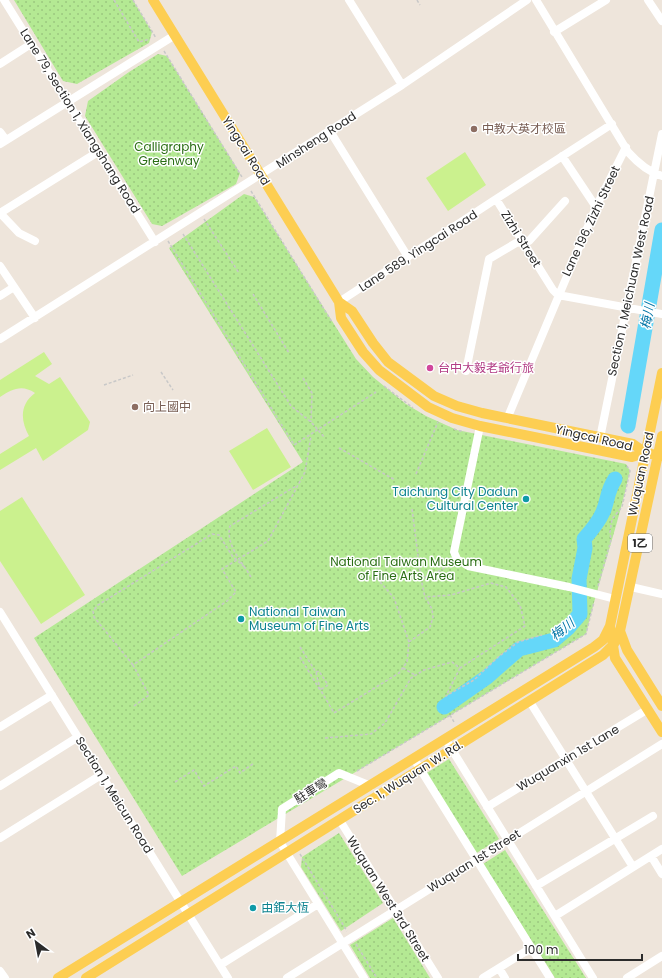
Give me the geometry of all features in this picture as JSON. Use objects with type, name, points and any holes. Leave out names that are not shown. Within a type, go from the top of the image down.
[{"type":"main road","name":"Yingcai Road","points":[[153,0],[176,35],[339,302],[352,311],[373,344],[388,362],[413,382],[434,396],[457,406],[506,418],[633,444],[646,453]]},
{"type":"main road","name":"Yingcai Road","points":[[339,302],[341,318],[363,352],[379,370],[428,407],[452,418],[480,426],[632,457],[646,453]]},
{"type":"main road","name":"Wuquan Road","points":[[662,373],[610,626],[615,658],[662,732]]},
{"type":"main road","name":"Wuquan Road","points":[[614,644],[620,631],[660,456],[662,436]]},
{"type":"main road","points":[[646,453],[660,456]]},
{"type":"main road","name":"Sec. 1, Wuquan W. Rd.","points":[[58,978],[446,740],[599,644],[610,626]]},
{"type":"main road","points":[[620,631],[627,650],[662,706]]},
{"type":"main road","points":[[599,644],[614,644],[627,650]]},
{"type":"main road","name":"Sec. 1, Wuquan W. Rd.","points":[[86,978],[339,819],[530,702],[603,655],[614,644]]},
{"type":"main road","points":[[603,655],[615,658]]},
{"type":"street","name":"Lane 79, Section 1, Xiangshang Road","points":[[4,0],[98,152],[156,242]]},
{"type":"street","points":[[349,0],[402,85]]},
{"type":"street","name":"Minsheng Road","points":[[0,340],[179,228],[402,85],[527,0]]},
{"type":"street","points":[[536,0],[554,32],[626,147],[636,160],[658,174]]},
{"type":"street","points":[[554,32],[606,0]]},
{"type":"street","points":[[648,0],[662,21]]},
{"type":"street","points":[[0,132],[3,142],[67,101],[176,35]]},
{"type":"street","points":[[0,64],[31,44]]},
{"type":"street","name":"Zizhi Street","points":[[558,295],[496,199],[612,124]]},
{"type":"street","points":[[330,131],[408,257]]},
{"type":"street","name":"Section 1, Meichuan West Road","points":[[600,438],[626,307],[658,174],[662,134]]},
{"type":"street","name":"Lane 196, Zizhi Street","points":[[506,418],[596,207],[626,147]]},
{"type":"street","points":[[35,241],[19,233],[0,213],[98,152]]},
{"type":"street","points":[[562,156],[596,207]]},
{"type":"street","name":"Lane 589, Yingcai Road","points":[[339,302],[496,199]]},
{"type":"street","points":[[466,371],[489,259],[516,243],[529,241],[564,201]]},
{"type":"street","points":[[0,266],[35,318]]},
{"type":"street","points":[[0,296],[14,287]]},
{"type":"street","points":[[558,295],[662,314]]},
{"type":"street","points":[[480,426],[454,552],[457,559],[468,566],[570,586],[586,592],[615,599]]},
{"type":"street","points":[[630,587],[662,594]]},
{"type":"street","name":"Section 1, Meicun Road","points":[[0,612],[228,978]]},
{"type":"street","points":[[0,727],[52,695]]},
{"type":"street","points":[[530,702],[633,867]]},
{"type":"street","name":"Wuquanxin 1st Lane","points":[[487,807],[648,709]]},
{"type":"street","points":[[0,786],[78,737]]},
{"type":"street","points":[[446,740],[593,978]]},
{"type":"street","name":"Wuquan 1st Street","points":[[287,978],[662,744]]},
{"type":"street","points":[[414,759],[550,978]]},
{"type":"street","name":"駐車彎","points":[[280,842],[282,809],[339,773],[371,786]]},
{"type":"street","points":[[0,838],[101,775]]},
{"type":"street","points":[[536,886],[653,816]]},
{"type":"street","name":"Wuquan West 3rd Street","points":[[339,819],[438,978]]},
{"type":"street","points":[[280,842],[364,978]]},
{"type":"street","points":[[555,916],[662,849]]},
{"type":"street","points":[[651,856],[662,874]]},
{"type":"street","points":[[220,965],[318,904]]},
{"type":"street","points":[[483,978],[531,948]]},
{"type":"street","points":[[627,978],[662,956]]},
{"type":"street","points":[[499,968],[505,978]]},
{"type":"street","points":[[0,971],[5,978]]},
{"type":"path","points":[[114,0],[139,42],[150,39]]},
{"type":"path","points":[[133,0],[155,36]]},
{"type":"path","points":[[417,0],[420,5]]},
{"type":"path","points":[[164,51],[242,176]]},
{"type":"path","points":[[201,213],[239,273]]},
{"type":"path","points":[[179,228],[291,406],[312,422],[325,438]]},
{"type":"path","points":[[165,236],[294,446],[376,392]]},
{"type":"path","points":[[253,294],[289,353]]},
{"type":"path","points":[[161,372],[174,390]]},
{"type":"path","points":[[104,385],[133,375]]},
{"type":"path","points":[[303,378],[312,392],[312,422]]},
{"type":"path","points":[[416,474],[438,422]]},
{"type":"path","points":[[133,665],[227,601],[236,592],[222,569],[268,541],[305,472],[311,436]]},
{"type":"path","points":[[339,448],[396,480]]},
{"type":"path","points":[[251,577],[233,546],[228,534],[230,526],[298,485]]},
{"type":"path","points":[[409,642],[430,627],[433,617],[432,609],[425,597],[421,579],[412,509]]},
{"type":"path","points":[[134,706],[149,695],[133,665],[94,617],[93,611],[98,605],[212,534],[219,535],[233,557],[246,568]]},
{"type":"path","points":[[421,579],[441,570],[457,559]]},
{"type":"path","points":[[300,647],[316,672],[320,689],[334,713],[399,673],[407,662],[409,642],[394,598],[375,576]]},
{"type":"path","points":[[425,597],[451,595],[490,583],[506,587],[520,605],[525,626],[460,668],[446,696],[474,680],[498,657],[518,642],[542,635]]},
{"type":"path","points":[[300,657],[320,690],[328,685],[319,671],[316,672]]},
{"type":"path","points":[[325,738],[372,734],[385,723],[411,678],[415,675],[424,670],[452,662],[460,668]]},
{"type":"path","points":[[403,668],[415,675]]},
{"type":"path","points":[[175,782],[194,770],[204,786],[236,766],[240,773],[254,763]]},
{"type":"path","points":[[302,857],[347,930]]},
{"type":"path","points":[[355,942],[377,978]]},
{"type":"green space","points":[[14,0],[133,0],[152,32],[149,43],[77,84],[63,81]]},
{"type":"green space","name":"Calligraphy Greenway","points":[[158,54],[167,56],[240,173],[236,184],[162,226],[152,224],[85,116],[88,101],[129,72]]},
{"type":"green space","points":[[465,152],[486,185],[448,211],[426,178]]},
{"type":"green space","name":"National Taiwan Museum of Fine Arts Area","points":[[244,194],[254,197],[356,359],[373,377],[406,404],[426,416],[457,430],[626,464],[630,471],[586,634],[182,876],[34,638],[303,462],[169,248]]},
{"type":"green space","points":[[44,352],[52,364],[35,376],[49,384],[60,377],[90,422],[88,430],[43,461],[36,448],[0,470],[0,454],[29,436],[24,424],[23,413],[26,402],[35,393],[21,388],[13,390],[0,397],[0,380]]},
{"type":"green space","points":[[267,428],[291,467],[253,490],[229,451]]},
{"type":"green space","points":[[22,497],[85,595],[41,624],[0,561],[0,511]]},
{"type":"green space","points":[[449,759],[499,839],[475,854],[425,774]]},
{"type":"green space","points":[[339,833],[383,903],[341,931],[301,867],[302,857]]},
{"type":"green space","points":[[505,850],[586,978],[555,978],[483,864]]},
{"type":"green space","points":[[393,918],[430,978],[370,978],[350,945]]},
{"type":"waterway","name":"梅川","points":[[628,426],[662,230]]},
{"type":"waterway","name":"梅川","points":[[444,707],[487,677],[519,649],[554,640],[568,628],[580,614],[579,579],[585,548],[584,539],[601,516],[605,508],[610,488],[615,479]]},
{"type":"place","name":"中教大英才校區","points":[[474,129]]},
{"type":"place","name":"台中大毅老爺行旅","points":[[430,368]]},
{"type":"place","name":"向上國中","points":[[135,407]]},
{"type":"place","name":"Taichung City Dadun Cultural Center","points":[[526,499]]},
{"type":"place","name":"National Taiwan Museum of Fine Arts","points":[[241,619]]},
{"type":"place","name":"由鉅大恆","points":[[253,908]]}]
